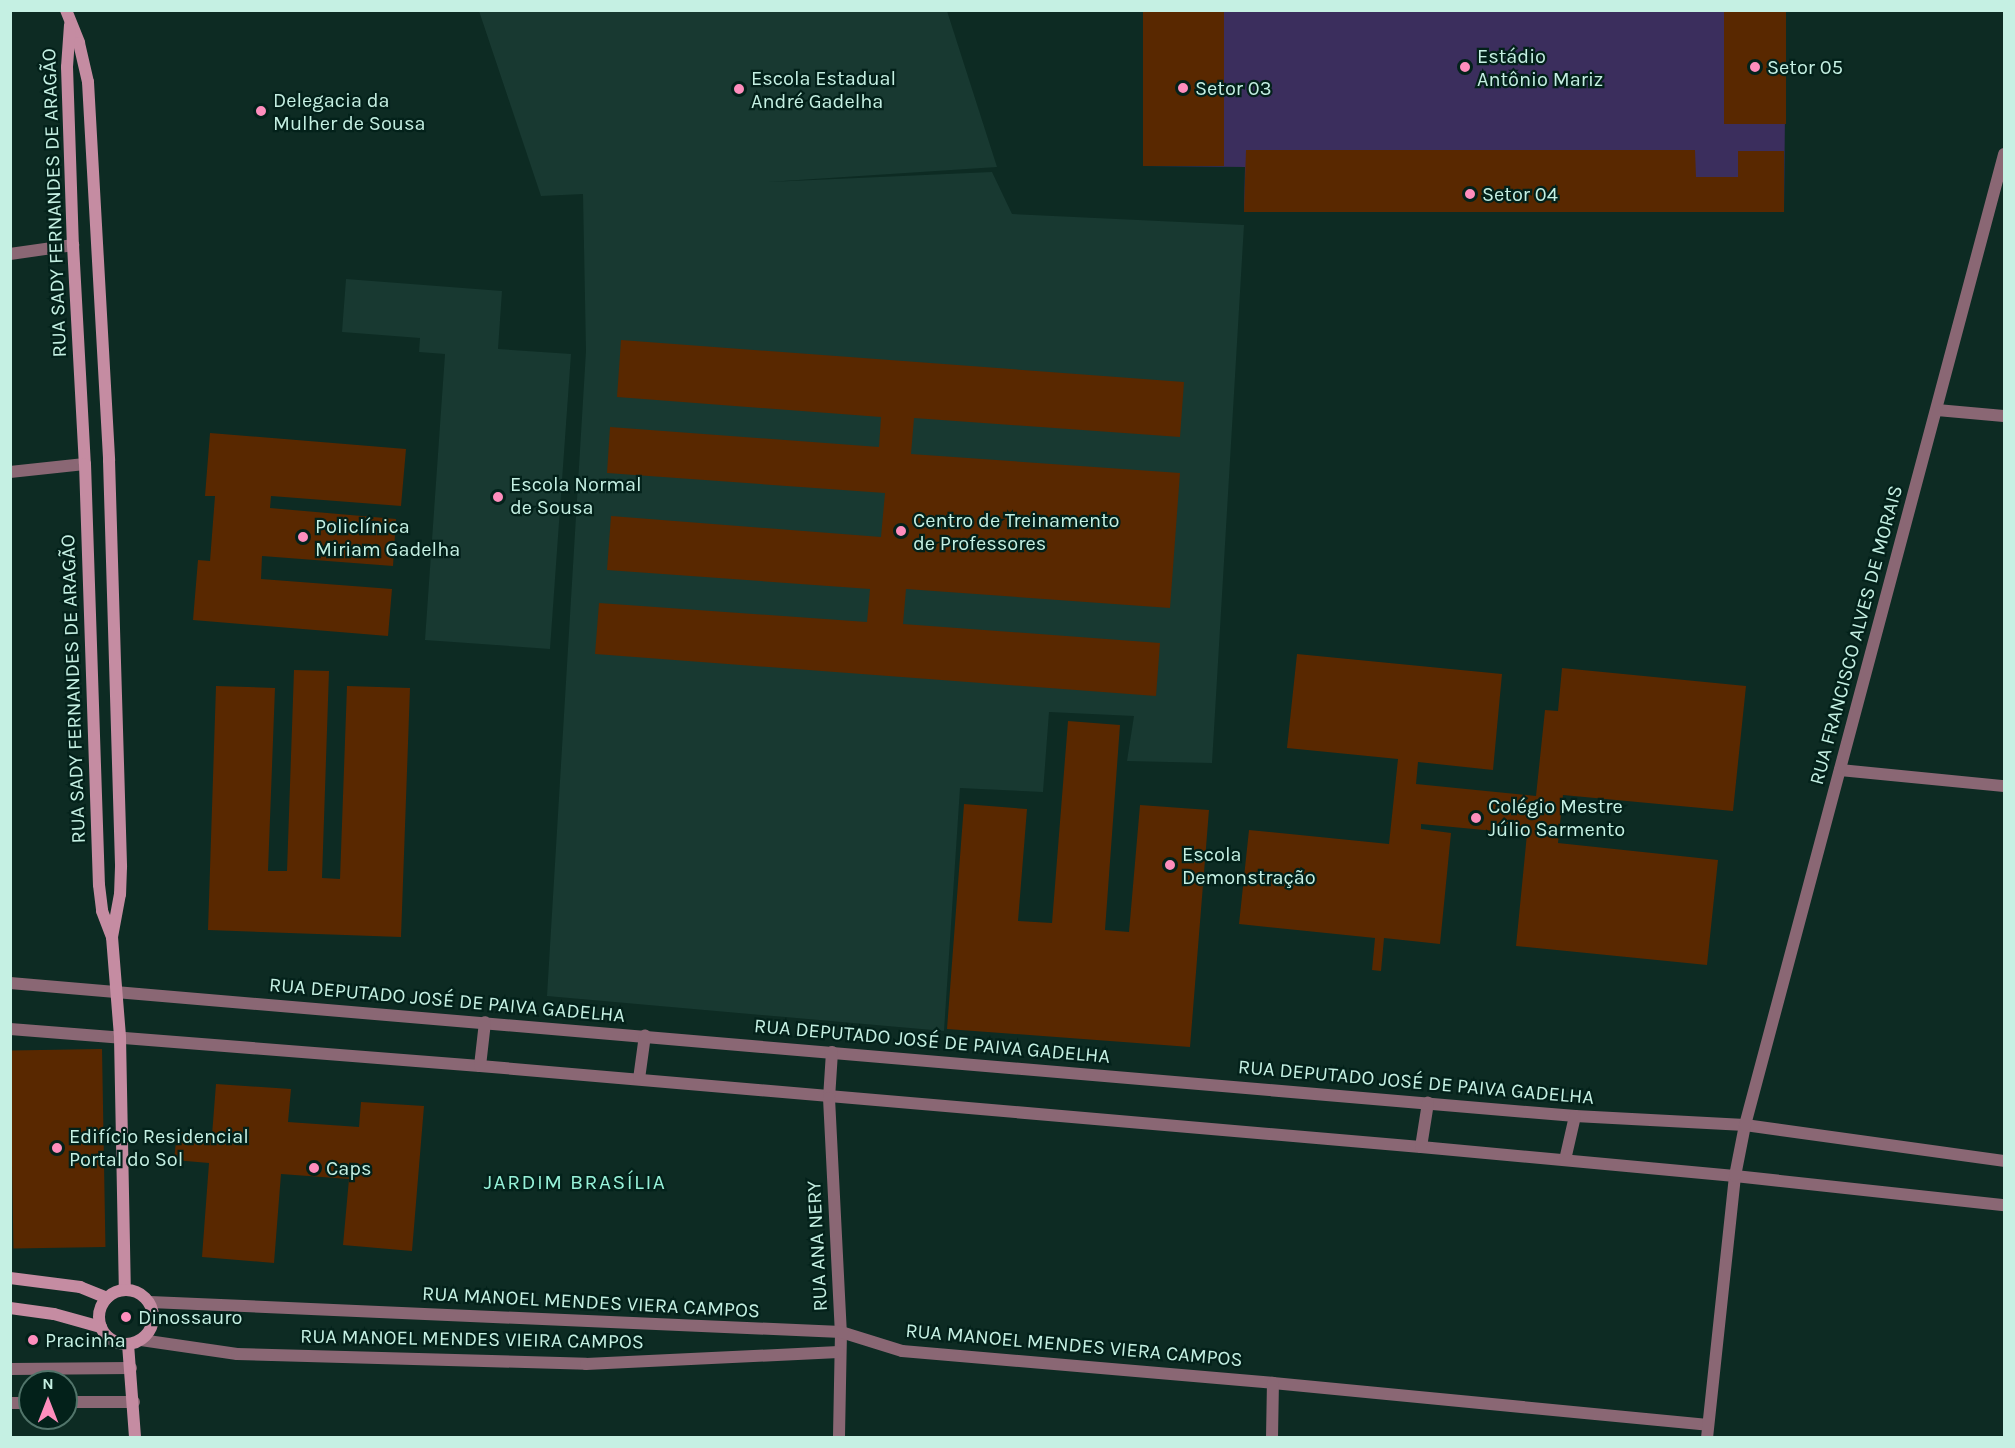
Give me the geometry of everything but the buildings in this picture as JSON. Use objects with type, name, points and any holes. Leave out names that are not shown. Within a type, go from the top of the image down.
[{"type":"street","points":[[66,10],[70,24]]},
{"type":"street","name":"RUA SADY FERNANDES DE ARAGÃO","points":[[70,24],[68,67],[72,245],[85,464],[99,885],[102,911],[112,938]]},
{"type":"street","name":"RUA SADY FERNANDES DE ARAGÃO","points":[[70,24],[79,43],[88,82],[110,460],[121,867],[120,894],[112,938],[120,1037],[125,1290]]},
{"type":"street","name":"RUA FRANCISCO ALVES DE MORAIS","points":[[1708,1431],[1735,1176],[1745,1125],[2004,154]]},
{"type":"street","points":[[10,254],[72,245]]},
{"type":"street","points":[[1937,410],[2004,416]]},
{"type":"street","points":[[10,472],[85,464]]},
{"type":"street","points":[[1840,770],[2004,786]]},
{"type":"street","name":"RUA DEPUTADO JOSÉ DE PAIVA GADELHA","points":[[10,983],[645,1035],[1575,1116],[1745,1125],[2004,1161]]},
{"type":"street","points":[[480,1066],[484,1022]]},
{"type":"street","points":[[10,1029],[639,1079],[829,1098],[1565,1160],[1735,1176],[2004,1206]]},
{"type":"street","points":[[639,1079],[645,1035]]},
{"type":"street","name":"RUA ANA NERY","points":[[832,1052],[829,1098],[841,1332],[839,1437]]},
{"type":"street","points":[[1421,1148],[1428,1103]]},
{"type":"street","points":[[1565,1160],[1575,1116]]},
{"type":"street","points":[[10,1278],[80,1287],[107,1298]]},
{"type":"street","points":[[125,1290],[143,1295],[150,1302],[154,1322],[141,1340],[128,1344],[112,1340],[101,1327],[99,1312],[107,1298],[125,1290]]},
{"type":"street","name":"RUA MANOEL MENDES VIERA CAMPOS","points":[[150,1302],[841,1332],[902,1351],[1273,1383],[1708,1431]]},
{"type":"street","points":[[10,1308],[54,1314],[101,1327]]},
{"type":"street","name":"RUA MANOEL MENDES VIEIRA CAMPOS","points":[[141,1340],[237,1354],[586,1364],[839,1352]]},
{"type":"street","points":[[128,1344],[135,1437]]},
{"type":"street","points":[[10,1369],[131,1368]]},
{"type":"street","points":[[1272,1437],[1273,1383]]},
{"type":"street","points":[[78,1402],[134,1402]]},
{"type":"shaded area","name":"Centro de Treinamento de Professores","points":[[479,11],[947,11],[997,167],[768,182],[992,172],[1012,214],[1244,225],[1212,763],[1127,761],[1134,716],[1049,712],[1043,792],[960,788],[944,1031],[547,996],[586,351],[583,194],[541,196]]},
{"type":"shaded area","name":"Estádio Antônio Mariz","points":[[1143,11],[1786,11],[1784,212],[1244,212],[1245,167],[1143,166]]},
{"type":"shaded area","name":"Escola Normal de Sousa","points":[[346,279],[502,291],[498,349],[571,354],[550,649],[425,640],[445,354],[419,352],[420,338],[342,332]]},
{"type":"place","name":"Estádio Antônio Mariz","points":[[1465,67]]},
{"type":"place","name":"Setor 05","points":[[1755,67]]},
{"type":"place","name":"Setor 03","points":[[1183,88]]},
{"type":"place","name":"Escola Estadual André Gadelha","points":[[739,89]]},
{"type":"place","name":"Delegacia da Mulher de Sousa","points":[[261,111]]},
{"type":"place","name":"Setor 04","points":[[1470,194]]},
{"type":"place","name":"Escola Normal de Sousa","points":[[498,497]]},
{"type":"place","name":"Centro de Treinamento de Professores","points":[[901,531]]},
{"type":"place","name":"Policlínica Miriam Gadelha","points":[[303,537]]},
{"type":"place","name":"Colégio Mestre Júlio Sarmento","points":[[1476,818]]},
{"type":"place","name":"Escola Demonstração","points":[[1170,865]]},
{"type":"place","name":"Edifício Residencial Portal do Sol","points":[[57,1148]]},
{"type":"place","name":"Caps","points":[[314,1168]]},
{"type":"place","name":"Dinossauro","points":[[126,1317]]},
{"type":"place","name":"Pracinha","points":[[33,1340]]},
{"type":"district","name":"JARDIM BRASÍLIA","points":[[575,1182]]}]
